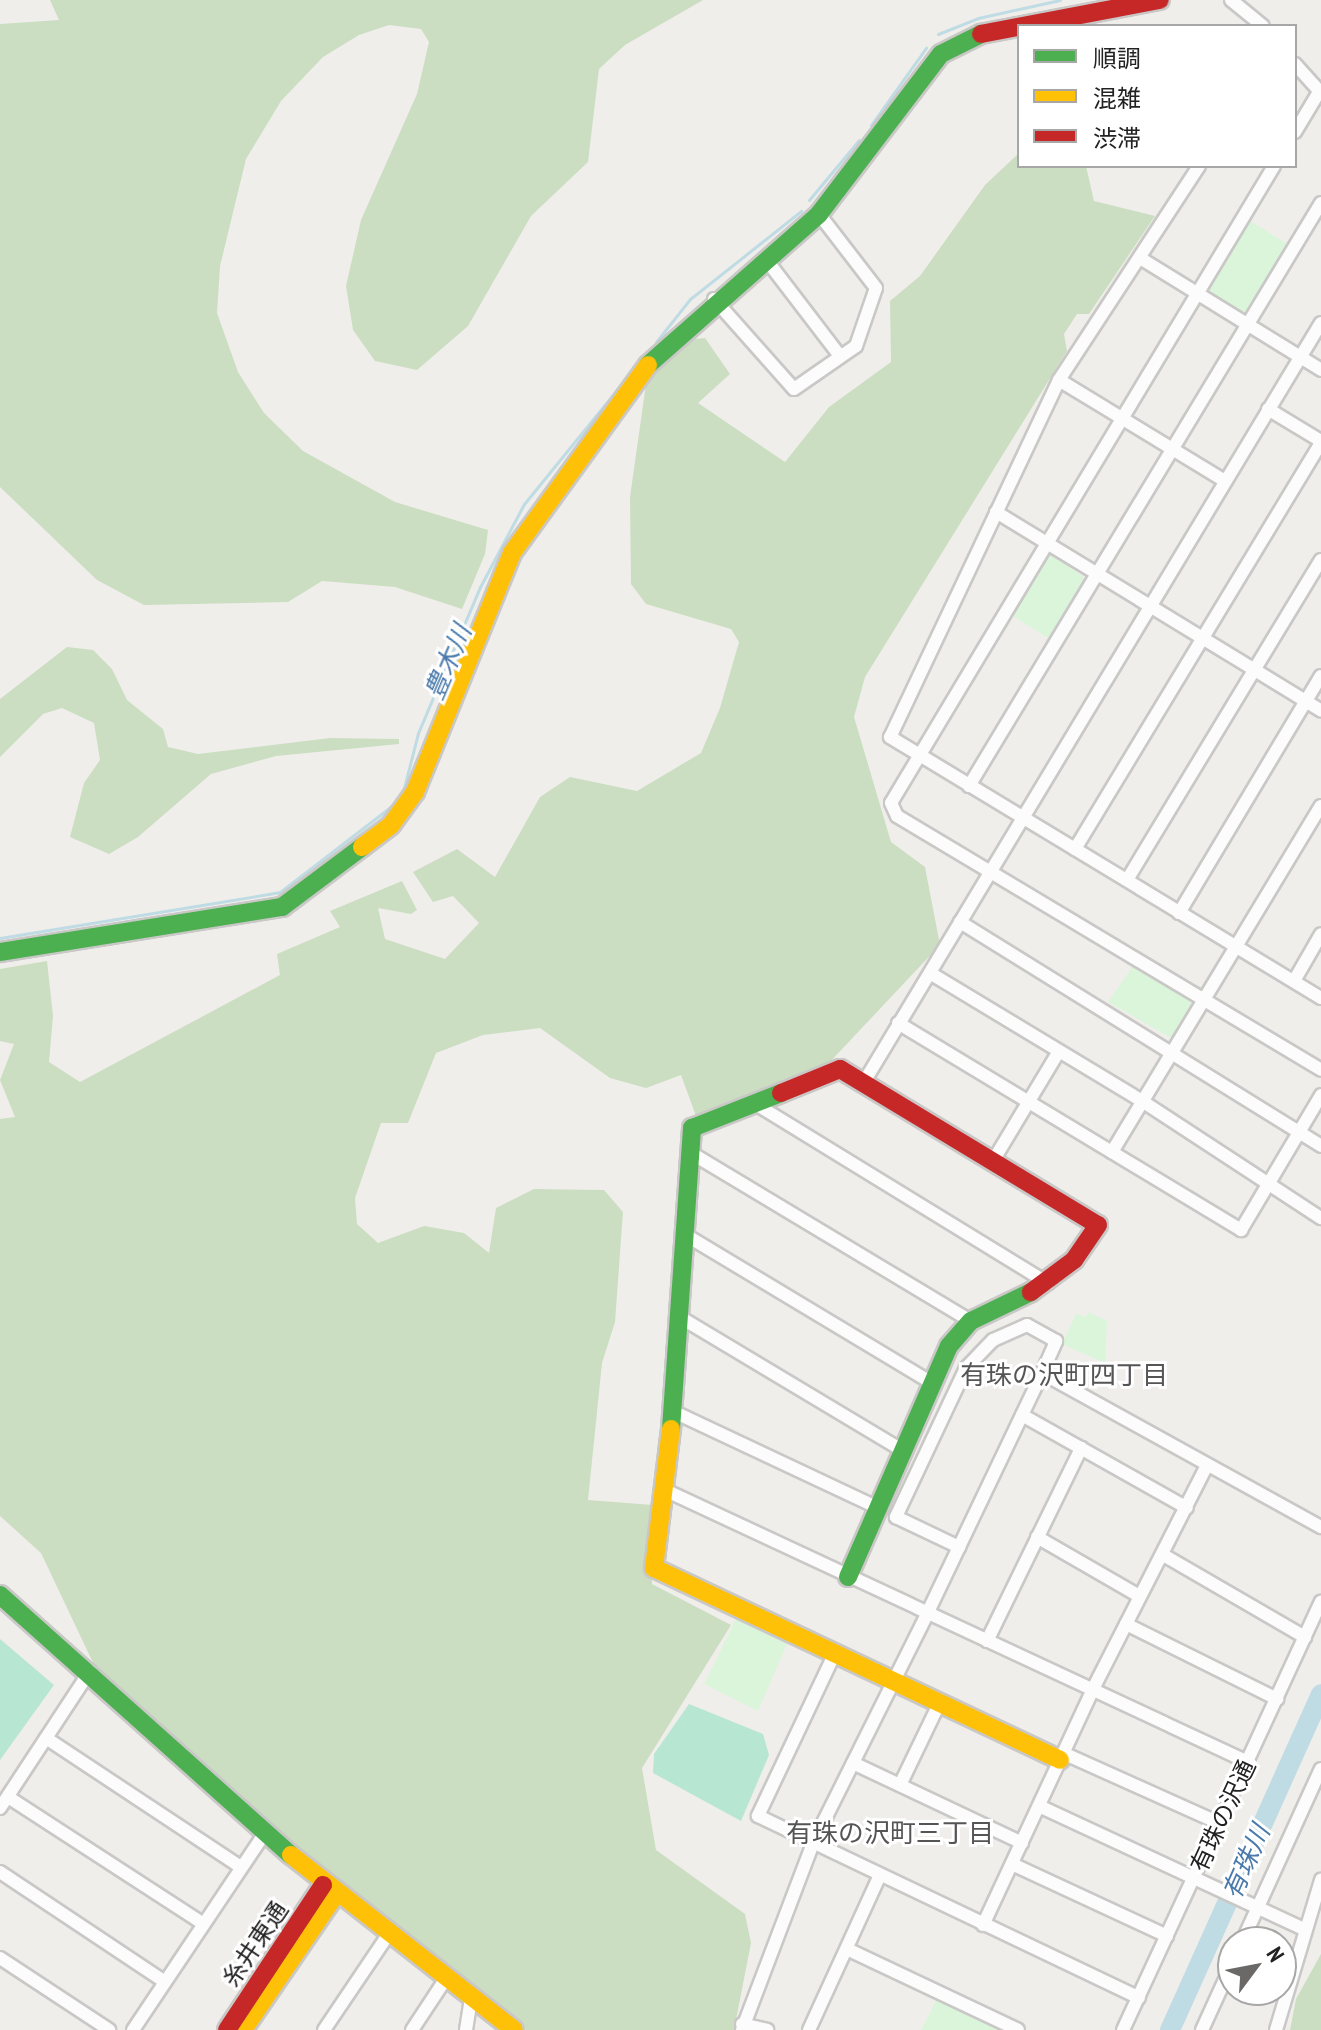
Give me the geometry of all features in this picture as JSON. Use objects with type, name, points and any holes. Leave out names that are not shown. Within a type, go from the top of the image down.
[{"type":"street","points":[[1028,24],[1140,1],[1160,0]]},
{"type":"street","points":[[1231,0],[1261,24]]},
{"type":"street","points":[[0,952],[282,907],[391,825],[415,792],[512,553],[658,351],[714,299],[819,214],[941,54],[975,35],[1017,26]]},
{"type":"street","points":[[1297,66],[1320,92],[1297,129]]},
{"type":"street","points":[[1198,168],[1059,380],[890,737],[1321,998]]},
{"type":"street","points":[[1273,168],[917,755],[891,803],[897,816],[1321,1070]]},
{"type":"street","points":[[969,786],[1321,203]]},
{"type":"street","points":[[714,299],[794,389],[840,356],[862,335],[876,288],[819,214]]},
{"type":"street","points":[[765,258],[840,356]]},
{"type":"street","points":[[1140,258],[1321,370]]},
{"type":"street","points":[[864,1082],[1321,323]]},
{"type":"street","points":[[1059,380],[1225,481]]},
{"type":"street","points":[[1075,849],[1321,442],[1268,409]]},
{"type":"street","points":[[996,512],[1321,710]]},
{"type":"street","points":[[1127,880],[1321,560]]},
{"type":"street","points":[[1179,913],[1321,676]]},
{"type":"street","points":[[1112,1152],[1321,806]]},
{"type":"street","points":[[960,922],[1174,1050],[1321,1146]]},
{"type":"street","points":[[1294,981],[1321,934]]},
{"type":"street","points":[[930,973],[1142,1101],[1321,1218]]},
{"type":"street","points":[[898,1023],[1241,1230],[1321,1095]]},
{"type":"street","points":[[993,1161],[1059,1051]]},
{"type":"street","points":[[848,1577],[949,1346],[971,1321],[1048,1283],[1074,1260],[1098,1225],[840,1069],[692,1128],[670,1410],[667,1491],[654,1568],[939,1704],[1219,1823]]},
{"type":"street","points":[[754,1103],[1048,1283]]},
{"type":"street","points":[[691,1153],[971,1321]]},
{"type":"street","points":[[684,1234],[932,1383]]},
{"type":"street","points":[[678,1316],[902,1450]]},
{"type":"street","points":[[767,2030],[742,2027],[813,1843],[927,1614],[959,1547],[1022,1415],[1042,1373],[1056,1341],[1027,1325],[980,1351],[959,1381],[896,1517],[959,1547]]},
{"type":"street","points":[[1042,1373],[1321,1527]]},
{"type":"street","points":[[670,1410],[878,1508]]},
{"type":"street","points":[[1022,1415],[1187,1508]]},
{"type":"street","points":[[987,1641],[1081,1448]]},
{"type":"street","points":[[983,1925],[1093,1689],[1139,1596],[1165,1556],[1207,1465]]},
{"type":"street","points":[[667,1491],[1248,1762]]},
{"type":"street","points":[[1037,1537],[1139,1596]]},
{"type":"street","points":[[1165,1556],[1305,1637]]},
{"type":"street","points":[[0,1595],[90,1671],[329,1890],[386,1938],[514,2030]]},
{"type":"street","name":"有珠の沢通","points":[[1123,2030],[1321,1601]]},
{"type":"street","points":[[1126,1624],[1277,1699]]},
{"type":"street","points":[[834,1655],[758,1816],[1139,1998]]},
{"type":"street","points":[[90,1671],[4,1802],[202,1923]]},
{"type":"street","points":[[900,1785],[939,1704]]},
{"type":"street","points":[[46,1738],[241,1867]]},
{"type":"street","points":[[853,1763],[1022,1843]]},
{"type":"street","points":[[1247,1926],[1252,1907],[1321,1769]]},
{"type":"street","points":[[1039,1806],[1211,1889],[1304,1929]]},
{"type":"street","points":[[133,2030],[266,1831]]},
{"type":"street","points":[[1012,1864],[1167,1936]]},
{"type":"street","points":[[0,1872],[165,1982]]},
{"type":"street","points":[[809,2030],[880,1875]]},
{"type":"street","points":[[1276,2030],[1321,1880]]},
{"type":"street","name":"糸井東通","points":[[227,2030],[329,1890]]},
{"type":"street","name":"糸井東通","points":[[243,2030],[329,1890]]},
{"type":"street","points":[[324,2030],[386,1938]]},
{"type":"street","points":[[847,1949],[1018,2030]]},
{"type":"street","points":[[0,1958],[109,2030]]},
{"type":"street","points":[[412,2030],[445,1980]]},
{"type":"street","points":[[1202,2030],[1217,1997]]},
{"type":"street","points":[[466,2030],[471,1998]]},
{"type":"green space","points":[[50,0],[703,0],[625,45],[599,69],[588,162],[531,216],[468,326],[417,370],[375,361],[353,330],[346,286],[361,220],[417,94],[429,42],[421,29],[389,25],[359,35],[323,57],[281,101],[246,159],[220,266],[217,313],[238,372],[264,413],[303,451],[395,502],[488,530],[485,554],[462,609],[395,587],[322,581],[288,602],[144,605],[97,580],[0,487],[0,24],[59,20]]},
{"type":"green space","points":[[1017,155],[1017,168],[1086,168],[1094,201],[1155,216],[1089,314],[1077,314],[1064,334],[1067,351],[865,677],[854,717],[891,842],[925,867],[940,945],[828,1064],[696,1116],[681,1075],[646,1088],[610,1078],[540,1028],[483,1035],[436,1053],[408,1123],[381,1123],[355,1198],[357,1224],[378,1243],[424,1226],[464,1233],[489,1253],[496,1208],[534,1189],[604,1190],[623,1212],[615,1322],[602,1363],[588,1500],[653,1505],[652,1584],[731,1625],[642,1768],[656,1850],[745,1914],[751,1943],[734,2030],[526,2030],[452,1976],[105,1688],[41,1553],[0,1516],[0,1119],[15,1117],[0,1080],[14,1044],[0,1041],[0,969],[47,961],[53,1016],[49,1062],[80,1082],[280,975],[277,954],[340,927],[330,911],[402,881],[417,910],[411,914],[378,908],[385,939],[445,959],[479,923],[453,896],[433,902],[413,872],[457,849],[495,877],[540,797],[570,777],[637,791],[701,753],[720,708],[739,642],[731,629],[646,604],[631,584],[630,497],[646,384],[682,340],[705,338],[730,374],[698,403],[785,462],[829,407],[891,362],[890,301],[920,276],[985,185]]},
{"type":"green space","points":[[1249,220],[1289,245],[1245,315],[1205,291]]},
{"type":"green space","points":[[1049,552],[1086,579],[1048,638],[1010,614]]},
{"type":"green space","points":[[67,647],[93,650],[112,669],[127,700],[163,729],[168,747],[198,754],[330,738],[399,739],[399,744],[276,756],[211,774],[138,837],[109,854],[70,837],[84,783],[100,760],[94,723],[62,708],[43,714],[0,757],[0,699]]},
{"type":"green space","points":[[1133,966],[1189,1000],[1192,1006],[1173,1039],[1108,1002]]},
{"type":"green space","points":[[1088,1312],[1107,1321],[1105,1363],[1062,1344],[1076,1314],[1086,1317]]},
{"type":"green space","points":[[737,1617],[789,1639],[758,1711],[704,1684]]},
{"type":"green space","points":[[0,1639],[54,1685],[0,1760]]},
{"type":"green space","points":[[689,1704],[763,1734],[769,1755],[741,1821],[653,1773],[654,1754]]},
{"type":"green space","points":[[1321,1954],[1321,2030],[1290,2030],[1297,1997]]},
{"type":"green space","points":[[937,1999],[1005,2030],[921,2030]]},
{"type":"waterway","name":"豊木川","points":[[938,34],[978,18],[1060,0]]},
{"type":"waterway","name":"豊木川","points":[[871,125],[926,48]]},
{"type":"waterway","name":"豊木川","points":[[809,200],[859,140]]},
{"type":"waterway","name":"豊木川","points":[[656,342],[690,299],[801,211]]},
{"type":"waterway","name":"豊木川","points":[[0,938],[280,892],[393,805],[404,788],[418,733],[480,587],[524,504],[636,366]]},
{"type":"waterway","name":"有珠川","points":[[1170,2030],[1321,1694]]},
{"type":"traffic: fast","points":[[648,365],[819,214],[941,54],[981,34]]},
{"type":"traffic: fast","points":[[0,952],[282,907],[362,847]]},
{"type":"traffic: fast","points":[[671,1429],[692,1128],[781,1093]]},
{"type":"traffic: fast","points":[[848,1577],[949,1346],[971,1321],[1031,1292]]},
{"type":"traffic: fast","points":[[0,1595],[291,1855]]},
{"type":"traffic: slow","points":[[362,847],[391,825],[415,792],[512,553],[648,365]]},
{"type":"traffic: slow","points":[[671,1429],[654,1568],[1060,1760]]},
{"type":"traffic: slow","points":[[291,1855],[514,2030]]},
{"type":"traffic: slow","points":[[243,2030],[335,1895]]},
{"type":"traffic: jam","points":[[1034,24],[1160,0]]},
{"type":"traffic: jam","points":[[981,34],[1017,27]]},
{"type":"traffic: jam","points":[[781,1093],[840,1069],[1098,1225],[1074,1260],[1031,1292]]},
{"type":"traffic: jam","points":[[227,2030],[323,1885]]},
{"type":"district","name":"有珠の沢町四丁目","points":[[1064,1375]]},
{"type":"district","name":"有珠の沢町三丁目","points":[[890,1833]]}]
